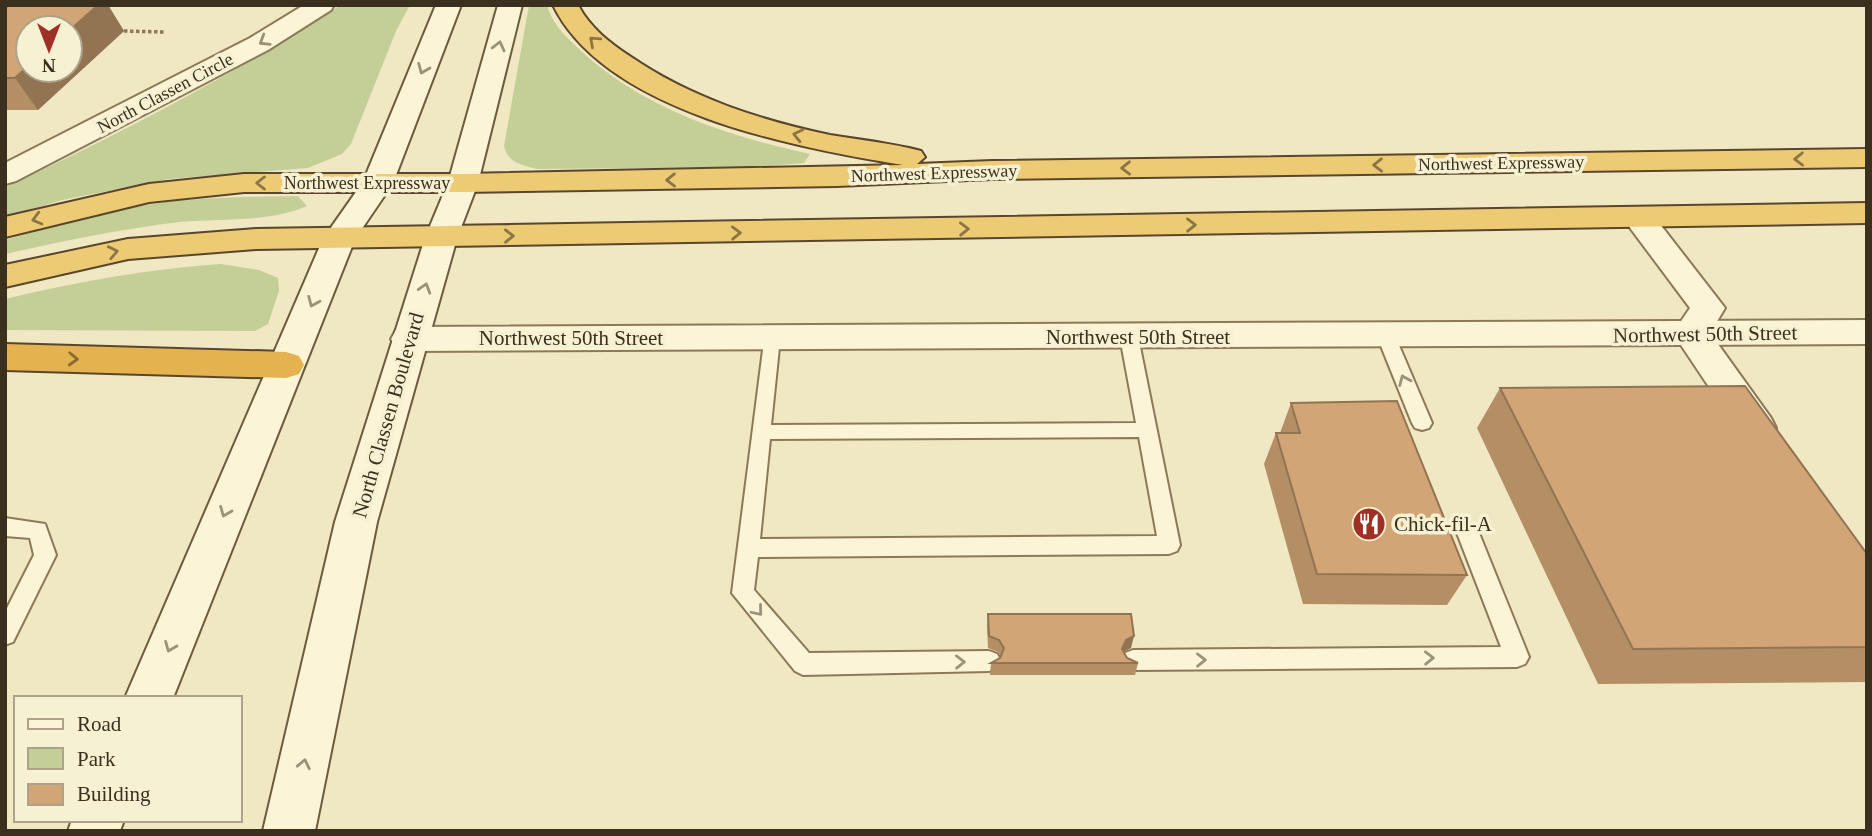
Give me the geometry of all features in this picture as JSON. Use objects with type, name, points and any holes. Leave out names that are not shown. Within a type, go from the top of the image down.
[{"type":"highway","points":[[565,5],[590,39],[619,62],[656,85],[703,108],[772,130],[864,150],[992,170]]},
{"type":"highway","name":"Northwest Expressway","points":[[5,227],[149,193],[244,183],[463,183],[837,177],[992,170],[1867,158]]},
{"type":"highway","points":[[5,276],[128,248],[256,239],[1867,213]]},
{"type":"highway","points":[[5,357],[286,365]]},
{"type":"main road","name":"North Classen Circle","points":[[5,175],[259,44],[322,5]]},
{"type":"main road","points":[[150,696],[339,239],[379,183],[449,5]]},
{"type":"main road","name":"North Classen Boulevard","points":[[289,831],[356,522],[440,237],[463,183],[509,5]]},
{"type":"main road","points":[[1638,217],[1708,308],[1691,333],[1775,456]]},
{"type":"main road","name":"Northwest 50th Street","points":[[409,339],[1867,332]]},
{"type":"lane","points":[[1386,336],[1422,424]]},
{"type":"lane","points":[[749,548],[1169,545],[1129,337]]},
{"type":"lane","points":[[771,338],[743,593],[803,664],[989,661]]},
{"type":"lane","points":[[761,432],[1147,430]]},
{"type":"lane","points":[[5,527],[38,530],[45,555],[5,635]]},
{"type":"lane","points":[[1133,660],[1517,657],[1468,533]]},
{"type":"path","points":[[124,31],[164,32]]},
{"type":"green space","points":[[341,5],[410,5],[396,31],[351,144],[342,154],[308,168],[169,179],[62,200],[5,217],[5,187],[176,102]]},
{"type":"green space","points":[[529,5],[547,5],[559,28],[578,48],[603,69],[657,103],[717,128],[810,154],[804,163],[757,167],[537,169],[516,162],[504,146]]},
{"type":"green space","points":[[298,196],[307,206],[276,215],[158,225],[5,254],[5,240],[115,211],[188,200]]},
{"type":"green space","points":[[221,264],[259,270],[278,278],[279,291],[268,324],[255,331],[5,330],[5,299],[112,277]]},
{"type":"building","points":[[9,5],[98,5],[84,18],[84,14],[14,14],[14,78],[5,78],[5,8]]},
{"type":"building","points":[[1745,386],[1867,554],[1867,647],[1633,649],[1500,388]]},
{"type":"building","points":[[1397,401],[1467,575],[1317,574],[1276,433],[1300,433],[1291,403]]},
{"type":"building","points":[[988,614],[1131,614],[1134,636],[1126,640],[1122,649],[1127,658],[1138,663],[991,663],[1000,658],[1004,648],[999,640],[989,636]]},
{"type":"place","name":"Chick-fil-A","points":[[1369,524]]}]
